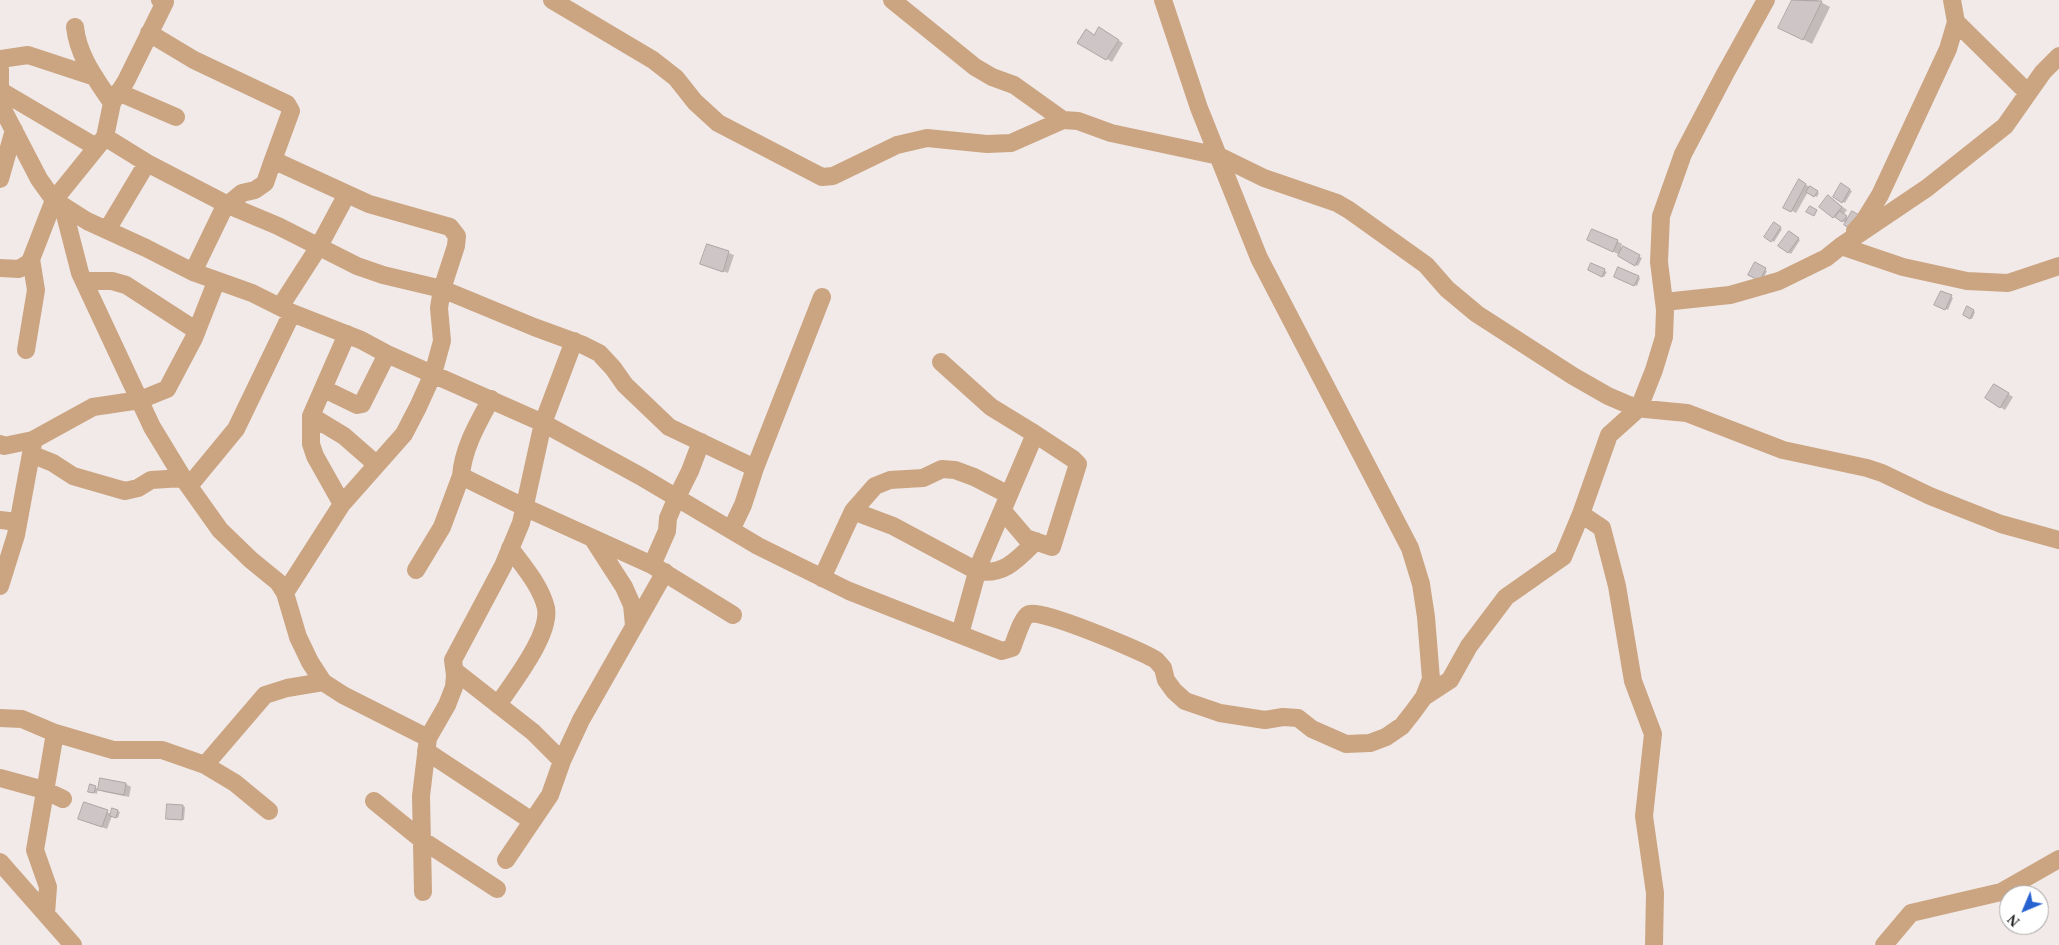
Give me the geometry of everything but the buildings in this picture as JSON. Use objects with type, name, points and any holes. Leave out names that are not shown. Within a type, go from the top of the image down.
[{"type":"street","points":[[0,268],[19,269],[30,262],[59,203],[101,142],[115,97],[126,81],[165,2],[160,0]]},
{"type":"street","points":[[552,0],[653,60],[676,78],[696,102],[718,123],[822,177],[833,176],[897,145],[928,138],[987,144],[1012,143],[1063,120],[1078,121],[1111,133],[1219,156],[1264,178],[1338,203],[1426,265],[1447,289],[1477,314],[1573,376],[1608,396],[1639,408],[1686,413],[1784,450],[1867,468],[1882,473],[1930,496],[2001,524],[2059,540]]},
{"type":"street","points":[[892,0],[975,67],[992,77],[1014,85],[1063,120]]},
{"type":"street","points":[[0,69],[0,97],[14,130],[39,179],[59,203],[86,221],[193,272],[216,282],[252,293],[286,310],[377,347],[387,354],[543,423],[588,446],[758,546],[822,578],[903,614],[1002,651],[1012,648],[1024,619],[1028,614],[1035,613],[1070,623],[1152,657],[1160,663],[1166,680],[1174,691],[1185,701],[1220,713],[1265,720],[1283,717],[1298,718],[1312,729],[1346,744],[1370,743],[1386,737],[1402,726],[1424,697],[1431,679],[1426,617],[1421,584],[1410,548],[1259,258],[1199,108],[1163,0]]},
{"type":"street","points":[[1424,697],[1450,680],[1469,646],[1506,597],[1563,557],[1581,514],[1609,435],[1639,408],[1654,370],[1664,337],[1664,302],[1659,262],[1661,216],[1683,154],[1766,0]]},
{"type":"street","points":[[1841,246],[1864,221],[1880,195],[1948,49],[1956,22],[1952,0]]},
{"type":"street","points":[[1956,22],[2028,93]]},
{"type":"street","points":[[75,27],[76,40],[87,66],[115,97],[176,117]]},
{"type":"street","points":[[149,33],[194,60],[287,104],[291,110],[265,183],[255,190],[242,193],[224,208],[193,272]]},
{"type":"street","points":[[0,59],[28,55],[95,77]]},
{"type":"street","points":[[1664,302],[1730,295],[1779,281],[1826,258],[1927,188],[2006,126],[2043,72],[2059,56]]},
{"type":"street","points":[[0,97],[147,163],[228,205],[278,226],[318,248],[374,272],[442,289],[600,353],[625,385],[670,427],[755,468]]},
{"type":"street","points":[[1,174],[14,130]]},
{"type":"street","points":[[273,160],[370,204],[450,227],[457,236],[456,246],[442,289],[439,308],[442,341],[433,374],[404,434],[342,504],[285,593]]},
{"type":"street","points":[[108,230],[147,163]]},
{"type":"street","points":[[0,444],[4,446],[32,447],[73,476],[124,491],[138,488],[151,480],[186,482],[236,429],[286,310],[347,194]]},
{"type":"street","points":[[59,203],[84,281],[152,427],[186,482],[220,530],[250,560],[278,582],[285,593],[298,637],[310,662],[323,682],[427,745],[532,821]]},
{"type":"street","points":[[1841,246],[1903,267],[1967,281],[2008,283],[2059,266]]},
{"type":"street","points":[[26,350],[36,290],[31,259]]},
{"type":"street","points":[[84,281],[112,281],[126,285],[197,332]]},
{"type":"street","points":[[0,586],[16,535],[32,447],[93,407],[140,400],[167,389],[197,332],[216,282]]},
{"type":"street","points":[[731,530],[743,504],[755,468],[822,297]]},
{"type":"street","points":[[342,504],[315,456],[311,444],[312,416],[346,334]]},
{"type":"street","points":[[423,892],[421,796],[427,745],[447,706],[454,687],[455,671],[453,660],[478,616],[520,523],[543,423],[574,341]]},
{"type":"street","points":[[324,389],[357,405],[362,404],[387,354]]},
{"type":"street","points":[[822,578],[853,511],[875,486],[890,480],[923,478],[942,470],[955,470],[974,477],[1006,503],[1026,538],[1052,547],[1078,464],[1074,458],[991,407],[941,362]]},
{"type":"street","points":[[416,570],[442,526],[461,476],[462,461],[475,428],[491,399]]},
{"type":"street","points":[[312,416],[344,436],[376,464]]},
{"type":"street","points":[[960,634],[977,571],[1035,434]]},
{"type":"street","points":[[506,860],[550,795],[562,761],[581,720],[634,625],[658,569],[667,531],[668,518],[701,442]]},
{"type":"street","points":[[461,476],[658,569],[733,615]]},
{"type":"street","points":[[853,511],[893,526],[977,571],[987,573],[1008,567],[1036,541]]},
{"type":"street","points":[[1581,514],[1602,528],[1617,586],[1634,681],[1653,734],[1644,816],[1655,893],[1654,945]]},
{"type":"street","points":[[0,520],[18,522]]},
{"type":"street","points":[[593,539],[624,587],[632,605],[634,625]]},
{"type":"street","points":[[498,704],[533,651],[545,626],[546,609],[536,585],[510,548]]},
{"type":"street","points":[[455,671],[533,732],[562,761]]},
{"type":"street","points":[[205,765],[265,695],[287,688],[323,682]]},
{"type":"street","points":[[0,718],[22,719],[54,733],[113,750],[162,750],[205,765],[235,783],[268,811]]},
{"type":"street","points":[[46,914],[48,887],[36,850],[54,733]]},
{"type":"street","points":[[0,778],[44,790],[63,799]]},
{"type":"street","points":[[374,801],[422,840],[497,889]]},
{"type":"street","points":[[1884,945],[1911,913],[2001,892],[2059,859]]},
{"type":"street","points":[[0,862],[73,945]]}]
